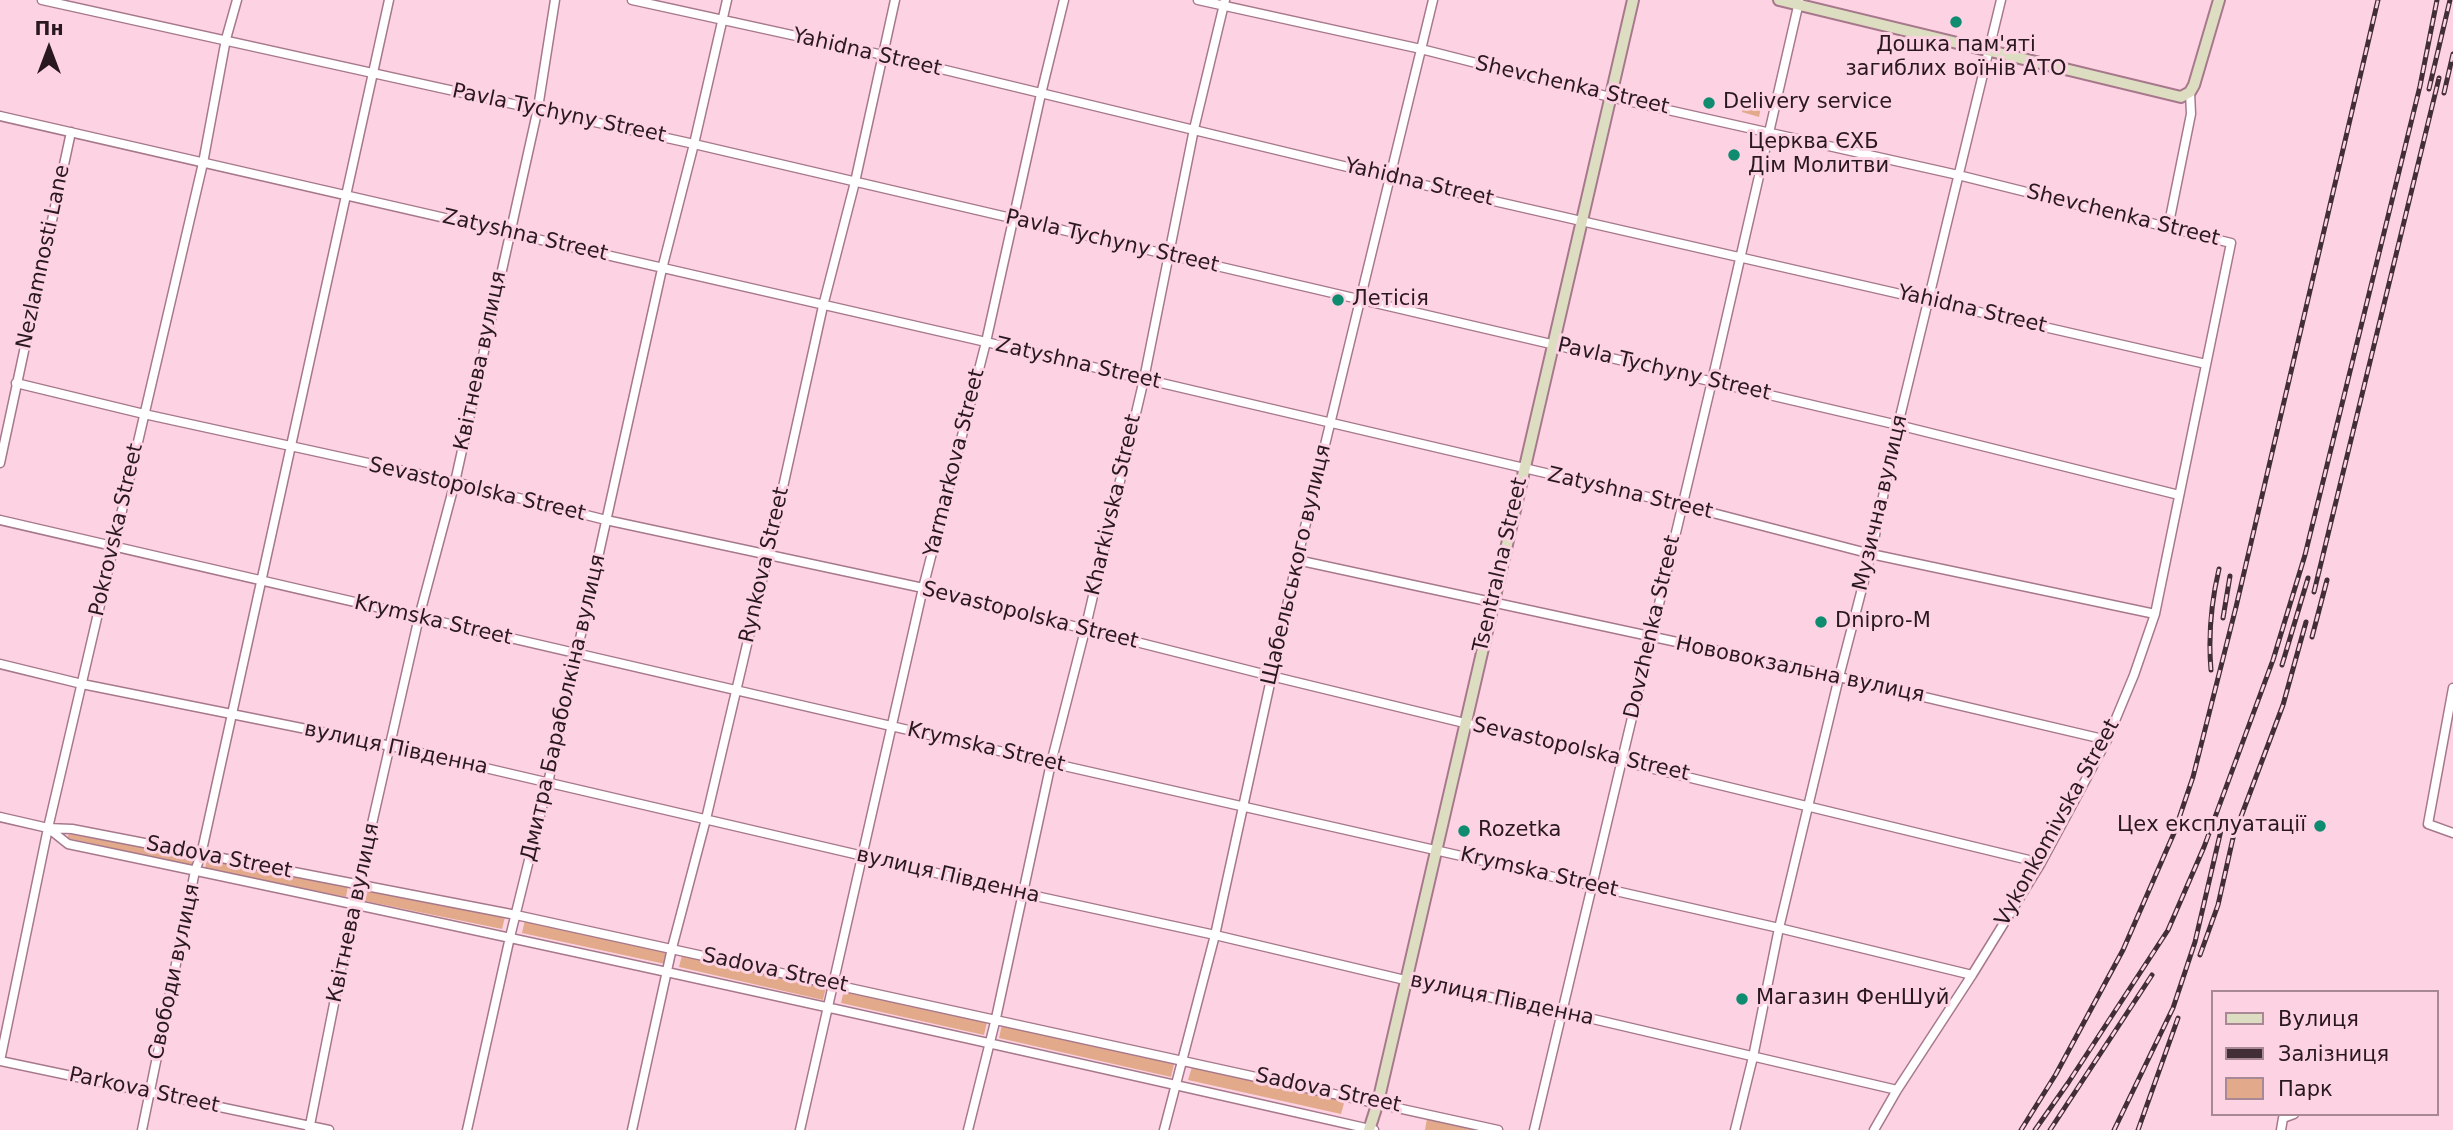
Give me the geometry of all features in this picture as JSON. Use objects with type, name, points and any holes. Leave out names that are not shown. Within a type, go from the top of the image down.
[{"type":"main road","name":"Tsentralna Street","points":[[1371,1130],[1633,0]]},
{"type":"main road","points":[[1779,0],[1798,2],[2181,97],[2192,89],[2219,0]]},
{"type":"street","name":"Pavla Tychyny Street","points":[[42,0],[694,144],[1712,381],[2179,495]]},
{"type":"street","name":"Pokrovska Street","points":[[0,1061],[48,828],[203,163],[226,39],[237,0]]},
{"type":"street","name":"Свободи вулиця","points":[[142,1130],[195,871],[201,855],[389,0]]},
{"type":"street","name":"Квітнева вулиця","points":[[310,1128],[358,884],[419,617],[455,482],[538,108],[555,0]]},
{"type":"street","name":"Yahidna Street","points":[[632,0],[883,55],[1389,177],[2206,364]]},
{"type":"street","name":"Дмитра Бараболкіна вулиця","points":[[467,1130],[548,783],[662,268],[727,0]]},
{"type":"street","name":"Rynkova Street","points":[[632,1130],[672,948],[706,819],[768,555],[822,306],[855,182],[895,0]]},
{"type":"street","name":"Yarmarkova Street","points":[[800,1130],[923,589],[986,342],[1064,0]]},
{"type":"street","name":"Shevchenka Street","points":[[1198,0],[1224,3],[1610,97],[1958,175],[2231,243]]},
{"type":"street","name":"Щабельського вулиця","points":[[1164,1130],[1215,934],[1297,560],[1433,0]]},
{"type":"street","name":"Музична вулиця","points":[[1735,1130],[1779,928],[1871,554],[1898,425],[2001,0]]},
{"type":"street","name":"Dovzhenka Street","points":[[1534,1130],[1712,381],[1798,2]]},
{"type":"street","name":"Kharkivska Street","points":[[968,1130],[996,1018],[1051,763],[1144,379],[1168,255],[1224,3]]},
{"type":"street","points":[[2168,228],[2191,114],[2192,89]]},
{"type":"street","name":"Zatyshna Street","points":[[0,116],[986,342],[1682,505],[1871,554],[2155,614]]},
{"type":"street","name":"Nezlamnosti Lane","points":[[0,463],[71,132]]},
{"type":"street","name":"Vykonkomivska Street","points":[[1874,1130],[2041,863],[2107,740],[2134,675],[2155,614],[2231,243]]},
{"type":"street","name":"Sevastopolska Street","points":[[16,383],[455,482],[606,520],[923,589],[2041,863]]},
{"type":"street","name":"Krymska Street","points":[[0,520],[892,727],[1779,928],[1972,975]]},
{"type":"street","name":"Нововокзальна вулиця","points":[[1297,560],[1839,677],[2107,740]]},
{"type":"street","name":"вулиця Південна","points":[[0,664],[82,684],[391,746],[1022,893],[1215,934],[1405,980],[1563,1012],[1897,1090]]},
{"type":"street","points":[[2453,688],[2428,824],[2453,833]]},
{"type":"street","name":"Sadova Street","points":[[0,817],[516,915],[1498,1130]]},
{"type":"street","name":"Sadova Street","points":[[48,828],[68,844],[829,1006],[1371,1130]]},
{"type":"street","name":"Parkova Street","points":[[0,1061],[329,1130]]},
{"type":"street","points":[[2281,1130],[2283,1118],[2288,1116]]},
{"type":"green space","points":[[1745,98],[1762,102],[1759,117],[1742,112]]},
{"type":"green space","points":[[69,834],[194,856],[192,866],[67,838]]},
{"type":"green space","points":[[207,858],[348,886],[346,897],[205,869]]},
{"type":"green space","points":[[368,889],[505,917],[502,929],[365,901]]},
{"type":"green space","points":[[525,920],[668,952],[665,964],[522,933]]},
{"type":"green space","points":[[682,955],[826,987],[823,1000],[679,967]]},
{"type":"green space","points":[[844,990],[987,1022],[984,1035],[841,1003]]},
{"type":"green space","points":[[1002,1024],[1174,1064],[1171,1077],[999,1038]]},
{"type":"green space","points":[[1192,1067],[1345,1100],[1341,1114],[1188,1080]]},
{"type":"green space","points":[[1427,1118],[1481,1130],[1425,1130]]},
{"type":"railway","points":[[2021,1130],[2056,1074],[2123,950],[2174,833],[2193,777],[2236,607],[2378,0]]},
{"type":"railway","points":[[2035,1130],[2168,930],[2204,847],[2273,660],[2305,555],[2420,86],[2437,0]]},
{"type":"railway","points":[[2429,89],[2450,0]]},
{"type":"railway","points":[[2444,93],[2453,54]]},
{"type":"railway","points":[[2314,592],[2439,78]]},
{"type":"railway","points":[[2211,670],[2211,619],[2219,569]]},
{"type":"railway","points":[[2223,618],[2230,576]]},
{"type":"railway","points":[[2282,665],[2308,578]]},
{"type":"railway","points":[[2312,637],[2327,580]]},
{"type":"railway","points":[[2200,955],[2218,905],[2233,838],[2283,705],[2306,622]]},
{"type":"railway","points":[[2114,1130],[2173,1008],[2195,942],[2222,826]]},
{"type":"railway","points":[[2050,1130],[2152,975]]},
{"type":"railway","points":[[2138,1130],[2178,1018]]},
{"type":"place","name":"Дошка пам'яті загиблих воїнів АТО","points":[[1956,22]]},
{"type":"place","name":"Delivery service","points":[[1709,103]]},
{"type":"place","name":"Церква ЄХБ Дім Молитви","points":[[1734,155]]},
{"type":"place","name":"Летісія","points":[[1338,300]]},
{"type":"place","name":"Dnipro-M","points":[[1821,622]]},
{"type":"place","name":"Цех експлуатації","points":[[2320,826]]},
{"type":"place","name":"Rozetka","points":[[1464,831]]},
{"type":"place","name":"Магазин ФенШуй","points":[[1742,999]]}]
